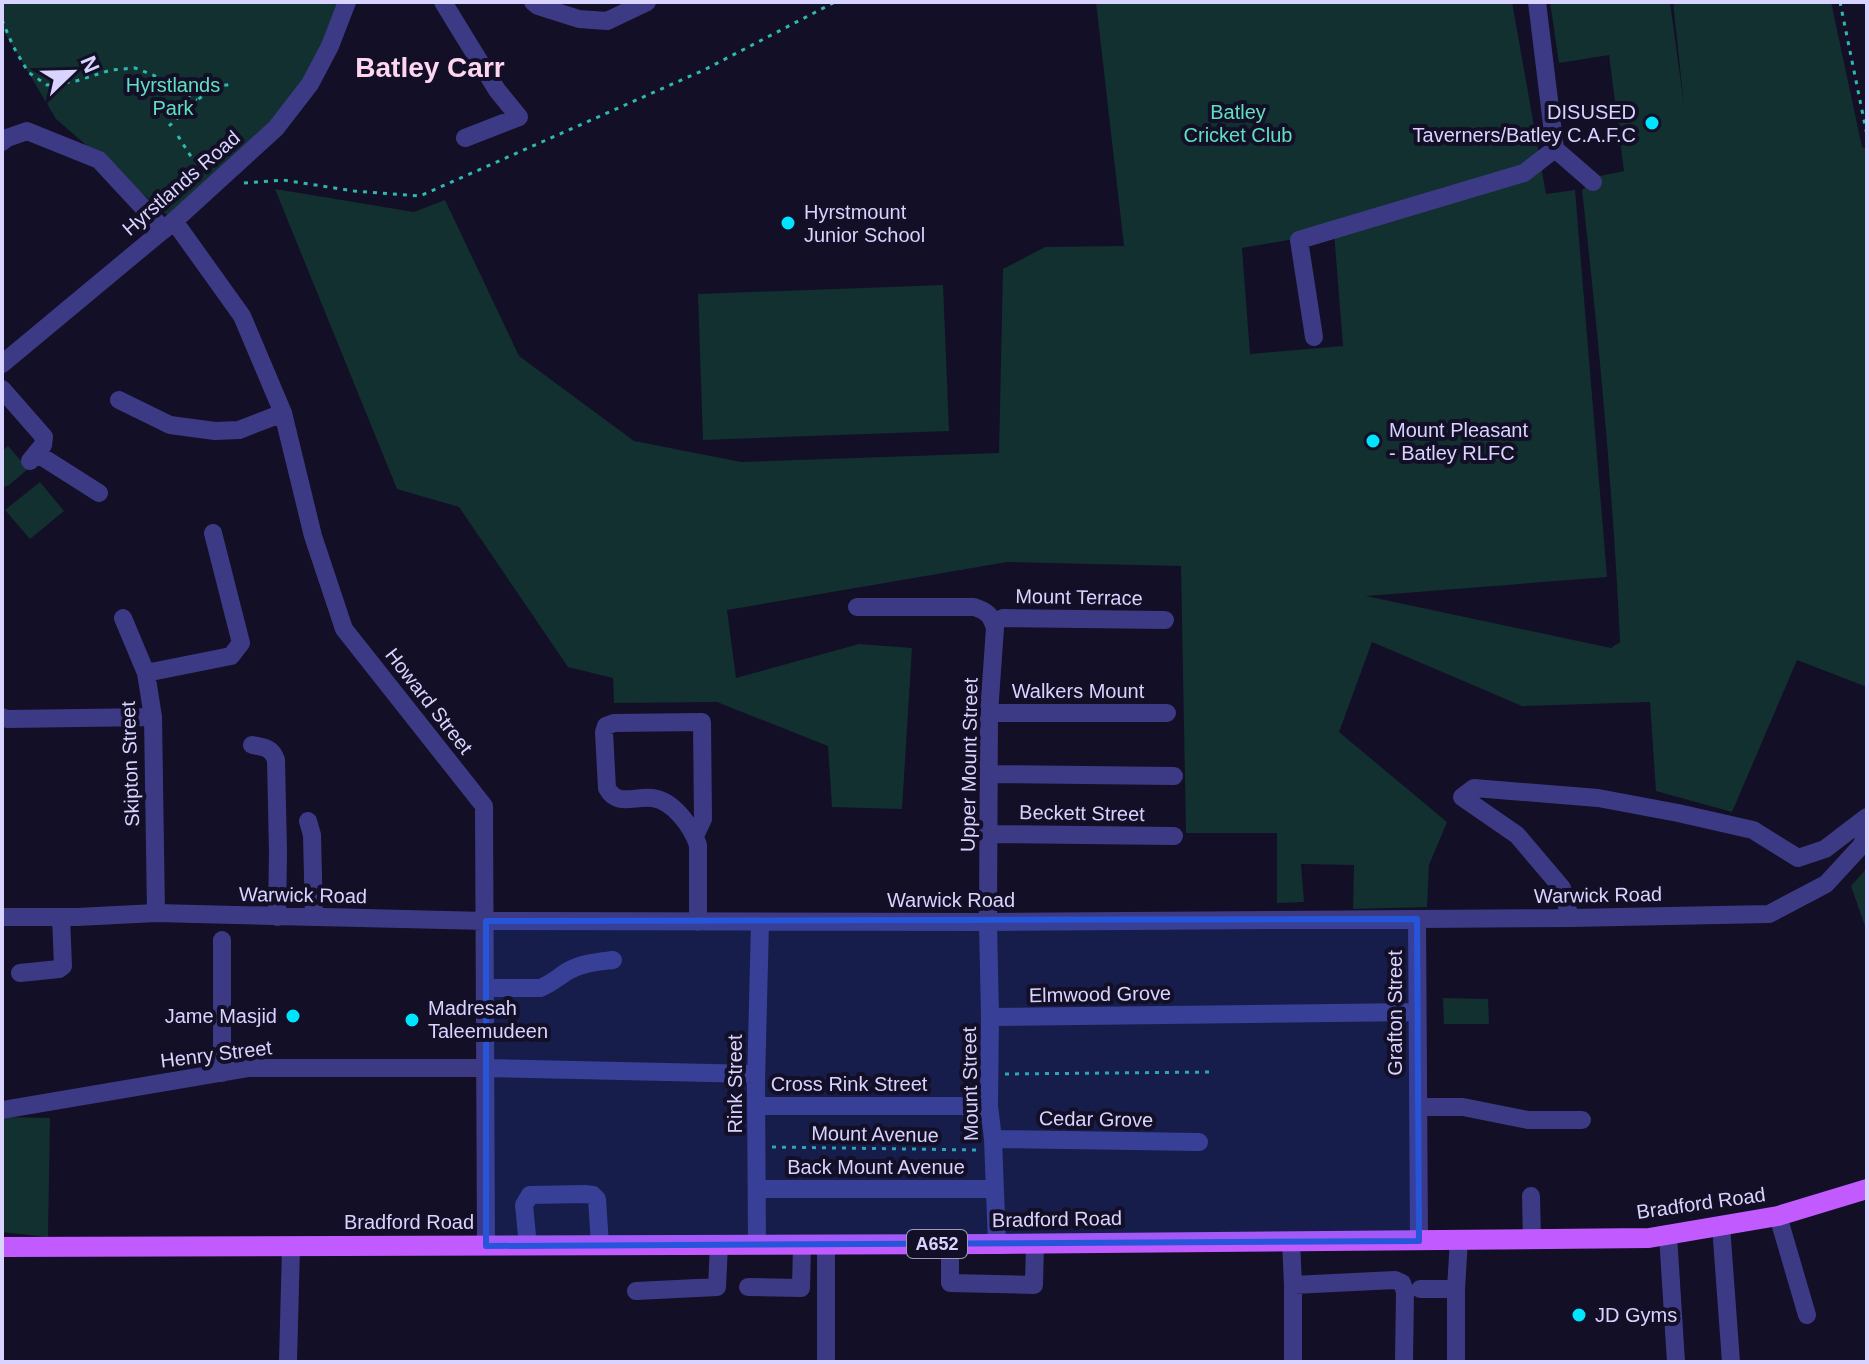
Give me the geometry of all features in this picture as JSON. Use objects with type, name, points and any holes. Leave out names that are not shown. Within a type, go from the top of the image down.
[{"type":"main road","name":"Bradford Road","points":[[2,1247],[1035,1244],[1649,1238],[1778,1216],[1867,1189]]},
{"type":"street","name":"Hyrstlands Road","points":[[2,364],[169,225],[276,128],[310,84],[330,46],[347,2]]},
{"type":"street","points":[[443,2],[497,90],[519,117],[465,138]]},
{"type":"street","points":[[533,2],[579,19],[607,21],[636,4]]},
{"type":"street","points":[[1537,2],[1555,149],[1593,182]]},
{"type":"street","name":"Howard Street","points":[[2,142],[27,131],[99,160],[169,225],[242,316],[283,413],[313,536],[344,629],[484,806],[486,1246]]},
{"type":"street","points":[[1314,337],[1299,240],[1524,173],[1555,149]]},
{"type":"street","points":[[2,389],[44,437],[43,445],[33,457],[99,493]]},
{"type":"street","points":[[119,400],[170,425],[215,431],[239,430],[283,413]]},
{"type":"street","points":[[146,673],[231,656],[241,643],[213,533]]},
{"type":"street","name":"Mount Terrace","points":[[857,607],[974,607],[992,621],[1003,618],[1165,626]]},
{"type":"street","name":"Skipton Street","points":[[123,618],[146,673],[153,717],[156,913]]},
{"type":"street","name":"Upper Mount Street","points":[[988,922],[992,621]]},
{"type":"street","name":"Walkers Mount","points":[[989,713],[1167,713]]},
{"type":"street","points":[[2,717],[153,717]]},
{"type":"street","points":[[695,826],[675,809],[654,798],[621,800],[611,795],[607,788],[606,726],[614,723],[702,722],[695,826],[698,845],[698,922]]},
{"type":"street","points":[[252,745],[269,748],[276,760],[277,917]]},
{"type":"street","points":[[989,774],[1174,776]]},
{"type":"street","points":[[1570,918],[1562,888],[1517,835],[1462,797],[1474,788],[1598,798],[1753,830],[1798,858],[1825,849],[1867,817]]},
{"type":"street","points":[[308,821],[312,835],[314,917]]},
{"type":"street","name":"Warwick Road","points":[[2,917],[156,913],[486,921],[760,923],[1769,914],[1826,884],[1861,846],[1867,833]]},
{"type":"street","name":"Beckett Street","points":[[989,834],[1174,836]]},
{"type":"street","points":[[20,973],[63,966],[61,917]]},
{"type":"street","name":"Grafton Street","points":[[1417,919],[1419,1241]]},
{"type":"street","name":"Mount Street","points":[[988,922],[989,1106],[997,1244]]},
{"type":"street","name":"Rink Street","points":[[757,1245],[756,1074],[760,923]]},
{"type":"street","points":[[222,940],[222,1073]]},
{"type":"street","points":[[486,988],[540,988],[578,966],[613,960]]},
{"type":"street","name":"Elmwood Grove","points":[[990,1017],[1417,1012]]},
{"type":"street","name":"Henry Street","points":[[2,1110],[249,1068],[486,1068],[756,1074]]},
{"type":"street","name":"Cross Rink Street","points":[[756,1106],[989,1106]]},
{"type":"street","points":[[1418,1107],[1463,1107],[1528,1120],[1582,1120]]},
{"type":"street","name":"Cedar Grove","points":[[993,1145],[1199,1142]]},
{"type":"street","name":"Back Mount Avenue","points":[[757,1189],[995,1189]]},
{"type":"street","points":[[528,1246],[524,1205],[530,1195],[541,1194],[593,1195],[597,1199],[600,1245]]},
{"type":"street","points":[[1531,1196],[1532,1239]]},
{"type":"street","points":[[1778,1216],[1807,1315]]},
{"type":"street","points":[[1721,1226],[1731,1362]]},
{"type":"street","points":[[1668,1235],[1676,1362]]},
{"type":"street","points":[[1456,1362],[1459,1239]]},
{"type":"street","points":[[1291,1241],[1293,1362]]},
{"type":"street","points":[[950,1244],[950,1283],[1034,1285],[1035,1244]]},
{"type":"street","points":[[636,1291],[717,1287],[719,1245]]},
{"type":"street","points":[[748,1287],[801,1288],[802,1245]]},
{"type":"street","points":[[826,1245],[826,1362]]},
{"type":"street","points":[[288,1362],[291,1247]]},
{"type":"street","points":[[1293,1285],[1395,1280],[1402,1283],[1405,1292],[1404,1362]]},
{"type":"street","points":[[1420,1289],[1456,1289]]},
{"type":"path","points":[[1840,2],[1867,135]]},
{"type":"path","points":[[2,20],[28,72],[47,85],[76,81],[111,70],[135,68],[197,100]]},
{"type":"path","points":[[169,126],[217,86],[234,84]]},
{"type":"path","points":[[178,136],[216,184]]},
{"type":"path","points":[[990,1074],[1214,1072]]},
{"type":"path","name":"Mount Avenue","points":[[757,1147],[993,1145]]},
{"type":"highlighted area","points":[[1417,919],[1419,1241],[486,1246],[486,921]]},
{"type":"green space","name":"Hyrstlands Park","points":[[2,2],[347,2],[310,84],[174,221],[56,119],[2,28]]},
{"type":"green space","name":"Batley Cricket Club","points":[[1096,2],[1512,2],[1546,194],[1575,190],[1607,577],[1366,596],[1611,648],[1620,642],[1614,529],[1582,190],[1600,176],[1624,171],[1609,55],[1559,63],[1550,2],[1670,2],[1684,105],[1673,2],[1831,2],[1862,147],[1867,149],[1867,687],[1797,660],[1732,812],[1656,791],[1650,702],[1522,706],[1372,642],[1339,732],[1447,822],[1429,865],[1427,907],[1353,909],[1354,865],[1301,864],[1304,902],[1277,903],[1277,833],[1186,833],[1181,566],[1007,562],[727,610],[736,678],[859,644],[912,648],[902,809],[832,807],[828,746],[717,702],[614,703],[613,678],[568,667],[459,507],[397,489],[275,189],[414,212],[445,200],[519,356],[634,441],[741,462],[999,453],[1003,269],[1045,247],[1124,246]],"holes":[[[1334,232],[1343,346],[1250,354],[1242,248]]]},
{"type":"green space","points":[[943,285],[949,431],[703,440],[698,294]]},
{"type":"green space","points":[[8,446],[28,469],[2,488],[2,451]]},
{"type":"green space","points":[[40,482],[64,511],[30,539],[5,510]]},
{"type":"green space","points":[[1867,868],[1867,932],[1851,886]]},
{"type":"green space","points":[[1443,998],[1488,999],[1489,1024],[1444,1024]]},
{"type":"green space","points":[[2,1117],[50,1118],[48,1237],[2,1232]]},
{"type":"place","name":"DISUSED Taverners/Batley C.A.F.C","points":[[1652,123]]},
{"type":"place","name":"Hyrstmount Junior School","points":[[788,223]]},
{"type":"place","name":"Mount Pleasant - Batley RLFC","points":[[1373,441]]},
{"type":"place","name":"Jame Masjid","points":[[293,1016]]},
{"type":"place","name":"Madresah Taleemudeen","points":[[412,1020]]},
{"type":"place","name":"JD Gyms","points":[[1579,1315]]},
{"type":"district","name":"Batley Carr","points":[[430,67]]}]
